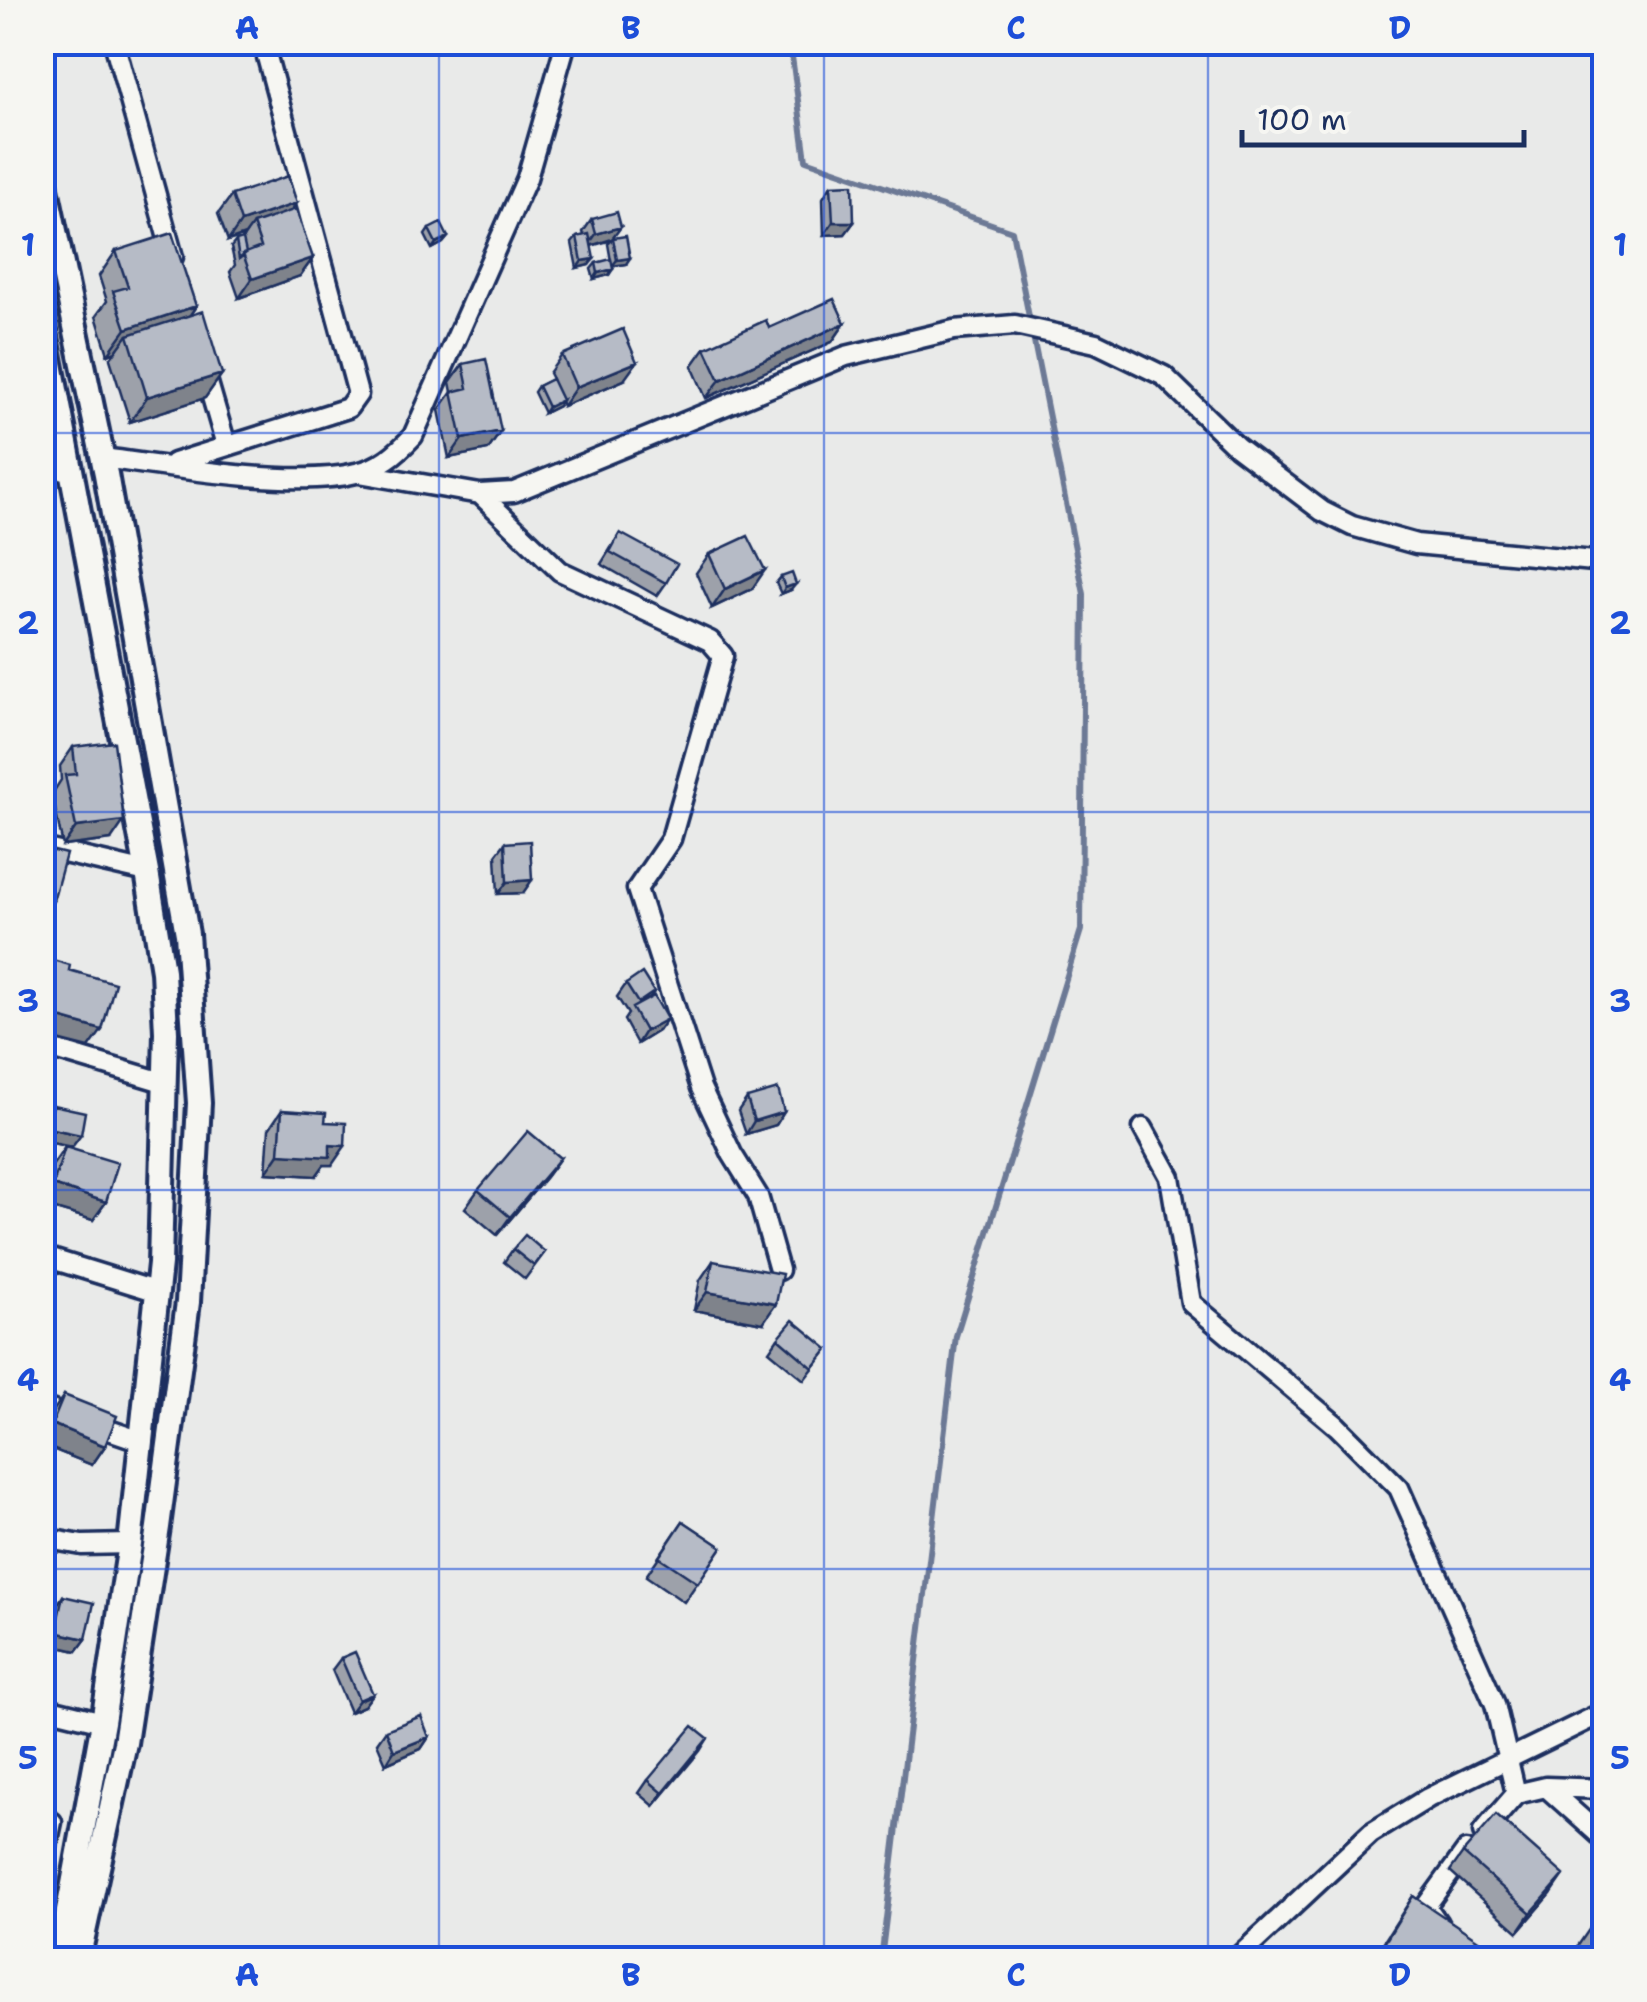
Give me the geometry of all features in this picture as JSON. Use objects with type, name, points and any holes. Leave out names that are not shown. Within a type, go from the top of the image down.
[{"type":"main road","points":[[42,169],[103,457],[194,991],[199,1103],[188,1302],[125,1743],[78,1960]]},
{"type":"main road","points":[[42,316],[148,872],[163,971],[166,1083],[158,1296],[130,1544],[59,1960]]},
{"type":"main road","points":[[66,441],[82,434],[103,457]]},
{"type":"main road","points":[[74,478],[89,484],[103,457]]},
{"type":"main road","points":[[160,1264],[172,1258],[190,1262]]},
{"type":"main road","points":[[158,1296],[169,1304],[188,1302]]},
{"type":"main road","points":[[103,1720],[130,1708]]},
{"type":"main road","points":[[103,1720],[125,1743]]},
{"type":"street","points":[[114,42],[178,275]]},
{"type":"street","points":[[164,466],[348,408],[358,394],[263,42]]},
{"type":"street","points":[[103,457],[322,479],[358,473],[394,456],[413,436],[528,178],[566,42]]},
{"type":"street","points":[[358,473],[480,494],[536,485],[846,356],[954,330],[1014,325],[1096,343],[1164,376],[1237,447],[1322,511],[1352,526],[1416,544],[1604,562]]},
{"type":"street","points":[[199,351],[226,445]]},
{"type":"street","points":[[42,466],[74,478]]},
{"type":"street","points":[[480,494],[560,571],[710,642],[723,656],[671,840],[637,888],[702,1088],[732,1154],[758,1196],[779,1270]]},
{"type":"street","points":[[42,848],[148,872]]},
{"type":"street","points":[[42,1046],[166,1083]]},
{"type":"street","points":[[1143,1128],[1170,1176],[1188,1298],[1212,1325],[1337,1426],[1399,1488],[1494,1704],[1516,1794]]},
{"type":"street","points":[[42,1256],[158,1296]]},
{"type":"street","points":[[42,1407],[141,1441]]},
{"type":"street","points":[[42,1538],[82,1545],[130,1544]]},
{"type":"street","points":[[42,1708],[103,1720]]},
{"type":"street","points":[[1234,1960],[1370,1833],[1428,1798],[1604,1712]]},
{"type":"street","points":[[1546,1787],[1604,1839]]},
{"type":"street","points":[[1459,1940],[1434,1920],[1426,1906],[1432,1893],[1516,1794],[1546,1787],[1604,1789]]},
{"type":"street","points":[[42,1869],[47,1819],[82,1836]]},
{"type":"building","points":[[288,176],[297,203],[241,222],[232,195]]},
{"type":"building","points":[[853,184],[854,222],[833,222],[831,185]]},
{"type":"building","points":[[296,209],[313,258],[252,279],[243,254],[261,247],[253,224]]},
{"type":"building","points":[[617,212],[621,227],[596,234],[592,219]]},
{"type":"building","points":[[441,223],[448,237],[436,243],[429,229]]},
{"type":"building","points":[[172,233],[196,306],[126,329],[113,291],[128,287],[116,251]]},
{"type":"building","points":[[589,234],[594,259],[582,261],[577,237]]},
{"type":"building","points":[[626,236],[630,258],[617,260],[613,238]]},
{"type":"building","points":[[243,239],[246,253],[239,259],[236,241]]},
{"type":"building","points":[[611,259],[613,269],[598,273],[596,263]]},
{"type":"building","points":[[834,299],[845,323],[720,380],[705,348],[766,320],[769,328]]},
{"type":"building","points":[[203,311],[222,374],[147,397],[128,335]]},
{"type":"building","points":[[623,329],[637,362],[576,387],[562,355]]},
{"type":"building","points":[[486,359],[501,431],[462,439],[452,392],[468,388],[463,364]]},
{"type":"building","points":[[552,379],[562,400],[548,407],[538,386]]},
{"type":"building","points":[[620,533],[677,564],[666,583],[610,552]]},
{"type":"building","points":[[748,536],[765,570],[725,589],[709,554]]},
{"type":"building","points":[[792,573],[796,584],[785,588],[781,577]]},
{"type":"building","points":[[42,707],[51,736],[42,738]]},
{"type":"building","points":[[114,742],[124,821],[76,827],[65,775],[76,774],[73,747]]},
{"type":"building","points":[[530,841],[532,880],[507,882],[505,843]]},
{"type":"building","points":[[42,848],[66,854],[53,901],[42,898]]},
{"type":"building","points":[[42,957],[70,965],[69,970],[115,983],[102,1030],[42,1013]]},
{"type":"building","points":[[642,973],[654,992],[638,1003],[626,984]]},
{"type":"building","points":[[654,996],[667,1019],[645,1031],[632,1008]]},
{"type":"building","points":[[778,1089],[784,1112],[754,1121],[747,1098]]},
{"type":"building","points":[[53,1105],[85,1112],[81,1135],[48,1128]]},
{"type":"building","points":[[282,1110],[326,1113],[325,1122],[346,1123],[345,1146],[330,1145],[330,1157],[279,1154]]},
{"type":"building","points":[[528,1131],[560,1158],[510,1217],[478,1190]]},
{"type":"building","points":[[65,1147],[118,1163],[106,1202],[53,1185]]},
{"type":"building","points":[[525,1235],[545,1252],[534,1266],[513,1249]]},
{"type":"building","points":[[713,1261],[782,1274],[776,1304],[707,1292]]},
{"type":"building","points":[[793,1320],[828,1349],[813,1368],[778,1338]]},
{"type":"building","points":[[64,1395],[117,1416],[105,1446],[52,1424]]},
{"type":"building","points":[[683,1521],[722,1547],[698,1583],[659,1557]]},
{"type":"building","points":[[63,1596],[94,1603],[86,1639],[55,1632]]},
{"type":"building","points":[[355,1652],[373,1694],[359,1700],[341,1658]]},
{"type":"building","points":[[421,1716],[429,1737],[394,1751],[386,1730]]},
{"type":"building","points":[[693,1726],[708,1738],[663,1793],[648,1780]]},
{"type":"building","points":[[1496,1815],[1564,1875],[1531,1913],[1463,1853]]},
{"type":"building","points":[[1413,1896],[1489,1947],[1481,1960],[1374,1960]]},
{"type":"building","points":[[1604,1913],[1604,1942],[1590,1928]]},
{"type":"waterway","points":[[790,42],[806,160],[1012,231],[1084,594],[1081,930],[956,1336],[881,1960]]}]
